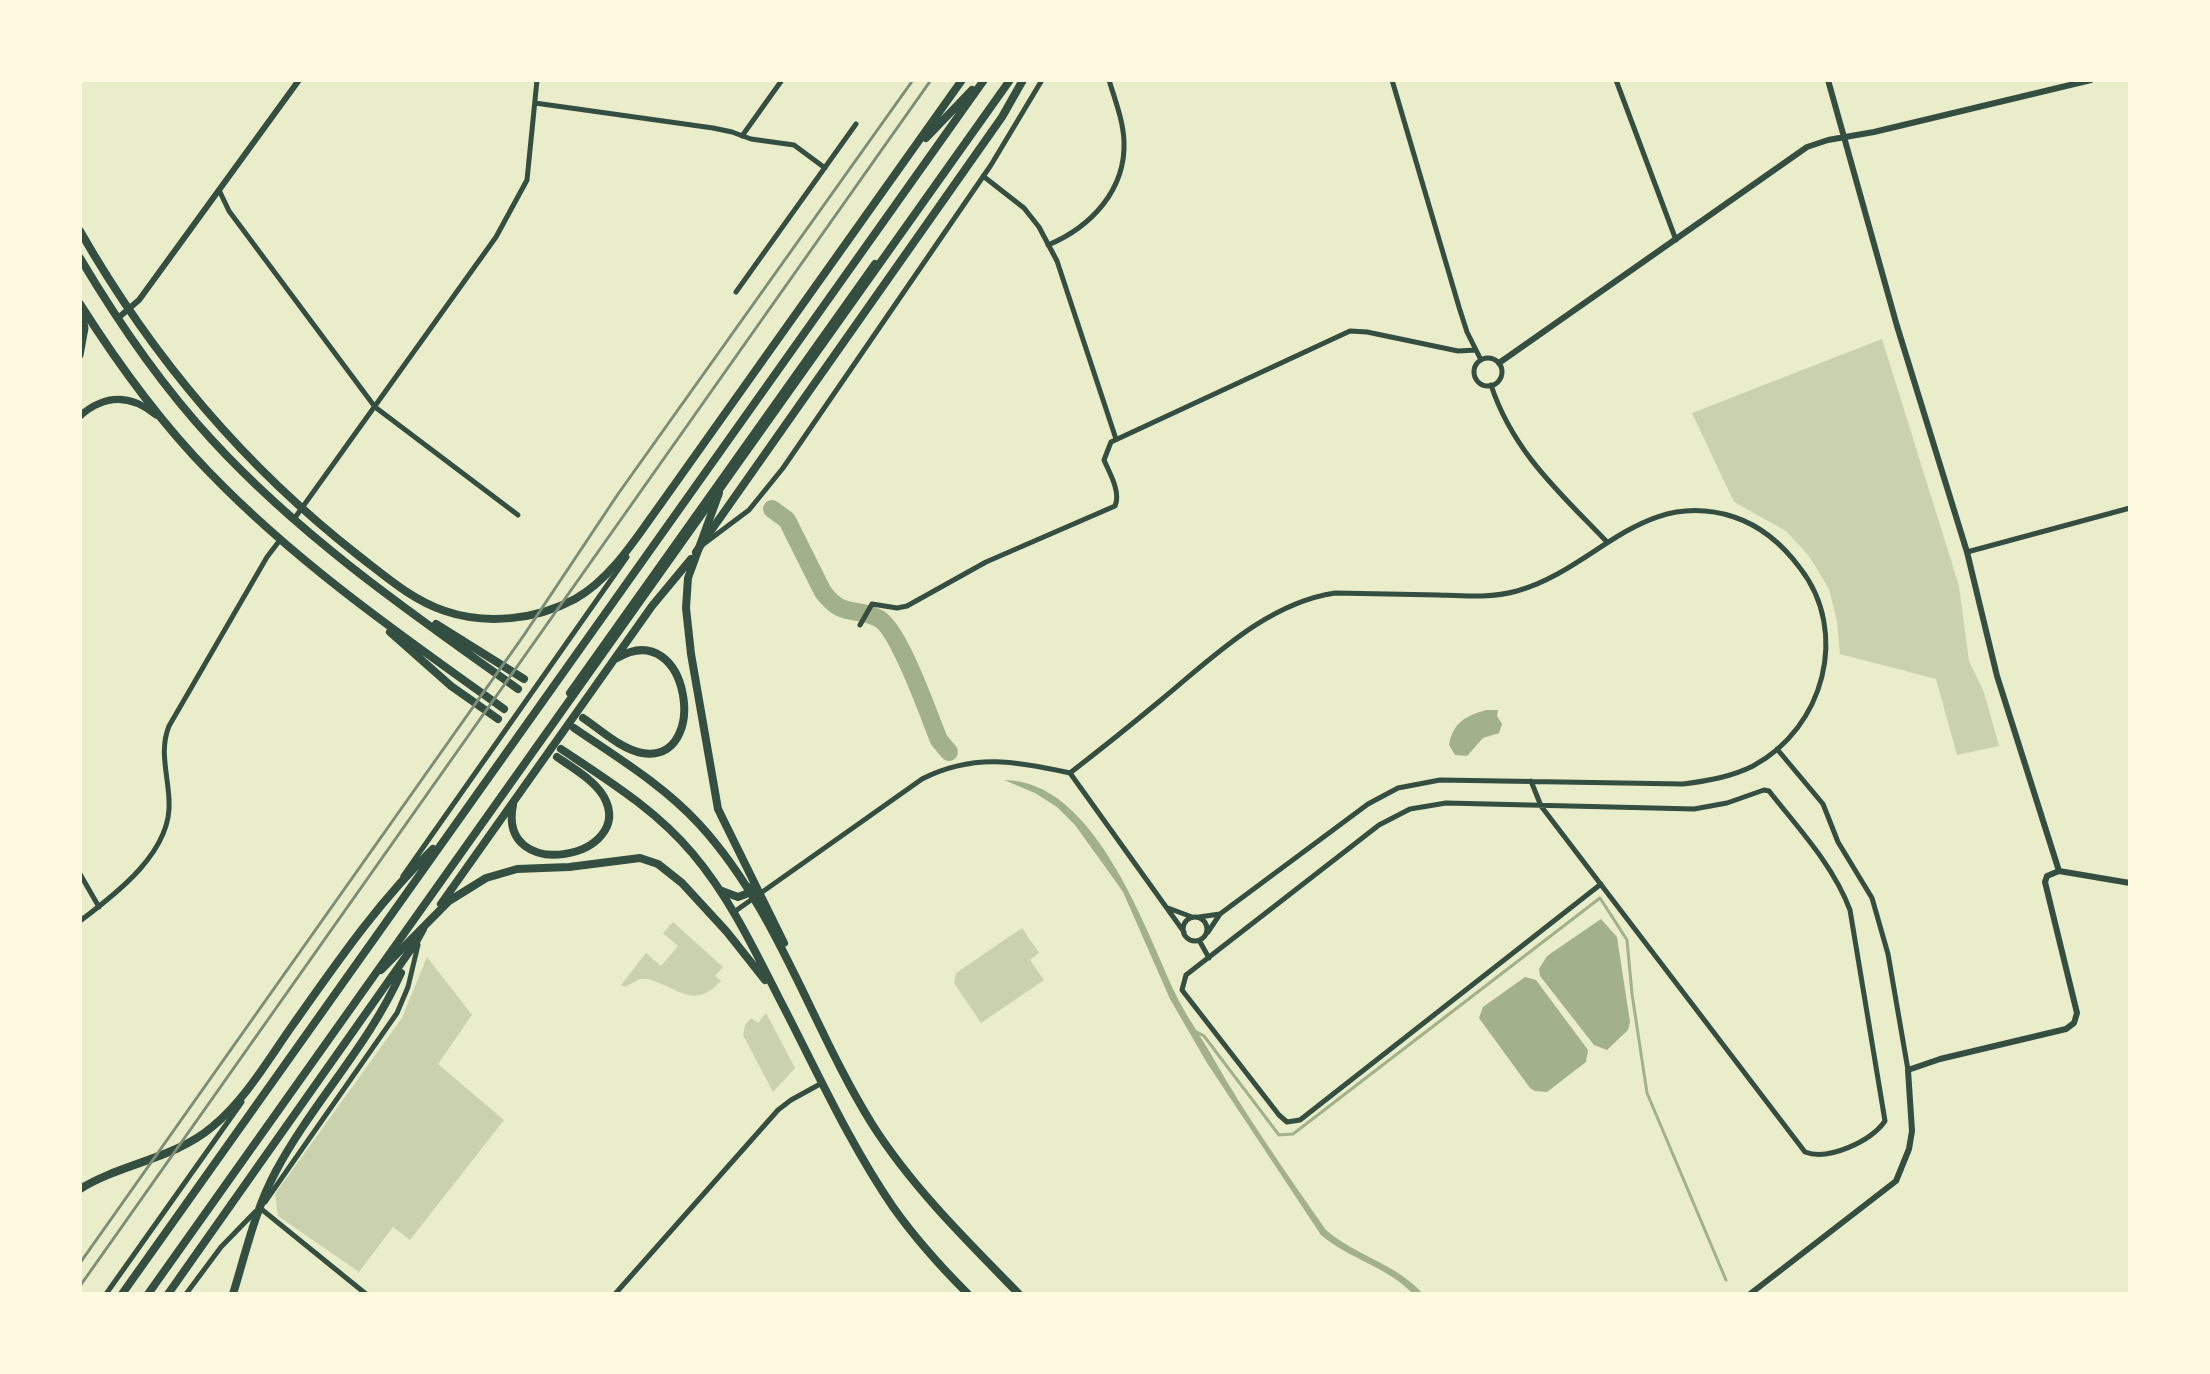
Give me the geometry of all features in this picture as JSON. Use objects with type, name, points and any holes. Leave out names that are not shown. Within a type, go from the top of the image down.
[{"type":"main road","points":[[80,231],[126,306],[192,395],[236,445],[290,498],[416,598],[456,614],[508,618],[543,611],[577,597],[598,581],[620,557],[961,80]]},
{"type":"main road","points":[[934,150],[971,80]]},
{"type":"main road","points":[[892,178],[984,80]]},
{"type":"main road","points":[[124,1294],[984,80]]},
{"type":"main road","points":[[124,1294],[984,80]]},
{"type":"main road","points":[[146,1294],[344,1011],[1008,80]]},
{"type":"main road","points":[[146,1294],[1008,80]]},
{"type":"main road","points":[[233,1294],[256,1217],[275,1173],[299,1132],[374,1026],[423,929],[659,597],[696,552],[1002,117],[1023,80]]},
{"type":"main road","points":[[80,258],[162,380],[202,429],[294,520],[377,587],[518,689]]},
{"type":"main road","points":[[80,305],[85,328],[80,355]]},
{"type":"main road","points":[[80,305],[173,432],[215,478],[280,540],[363,607],[504,709]]},
{"type":"main road","points":[[80,416],[104,400],[125,399],[146,407],[173,432]]},
{"type":"main road","points":[[734,462],[688,578],[686,619],[713,789],[720,815],[751,873],[754,894]]},
{"type":"main road","points":[[377,587],[524,679]]},
{"type":"main road","points":[[363,607],[442,679],[498,719]]},
{"type":"main road","points":[[583,718],[622,745],[644,753],[661,751],[678,735],[683,723],[685,700],[682,685],[672,667],[656,655],[644,651],[631,652],[613,661]]},
{"type":"main road","points":[[574,728],[643,774],[680,805],[720,849],[754,894],[866,1114],[886,1144],[928,1197],[1019,1294]]},
{"type":"main road","points":[[514,801],[511,815],[515,832],[535,851],[547,855],[567,855],[595,841],[607,822],[606,801],[595,786],[559,753],[653,813],[684,843],[734,912],[862,1157],[894,1208],[968,1294]]},
{"type":"main road","points":[[80,1189],[107,1175],[182,1147],[224,1117],[370,917],[455,825]]},
{"type":"main road","points":[[344,1011],[456,895],[494,875],[517,869],[569,867],[632,858],[647,859],[671,873],[727,932],[769,986],[789,1018]]},
{"type":"main road","points":[[719,888],[733,897],[754,894]]},
{"type":"main road","points":[[168,1294],[414,945]]},
{"type":"street","points":[[118,318],[139,300],[299,80]]},
{"type":"street","points":[[294,520],[496,237],[527,180],[537,80]]},
{"type":"street","points":[[742,136],[782,80]]},
{"type":"street","points":[[106,1294],[490,753],[961,80]]},
{"type":"street","points":[[696,552],[711,537],[749,510],[770,486],[983,176],[1042,80]]},
{"type":"street","points":[[1048,245],[1071,234],[1095,214],[1106,201],[1119,174],[1123,130],[1109,80]]},
{"type":"street","points":[[1392,80],[1439,244],[1467,332],[1481,360]]},
{"type":"street","points":[[1616,80],[1677,240]]},
{"type":"street","points":[[1828,80],[1897,326],[1967,552],[1997,676],[2059,871]]},
{"type":"street","points":[[1499,363],[1807,147],[2091,80]]},
{"type":"street","points":[[535,103],[713,128],[794,145],[825,168]]},
{"type":"street","points":[[736,292],[856,124]]},
{"type":"street","points":[[983,176],[1024,208],[1057,261],[1116,439]]},
{"type":"street","points":[[219,190],[229,211],[375,407],[518,515]]},
{"type":"street","points":[[860,625],[872,604],[897,608],[907,606],[986,562],[1115,506],[1117,494],[1104,460],[1106,450],[1116,439],[1350,331],[1458,351],[1476,350]]},
{"type":"street","points":[[1489,358],[1499,363],[1502,374],[1498,381],[1484,385],[1475,377],[1474,369],[1481,360],[1489,358]]},
{"type":"street","points":[[1491,385],[1499,410],[1543,478],[1607,542]]},
{"type":"street","points":[[1967,552],[2130,508]]},
{"type":"street","points":[[734,912],[754,894],[865,817],[936,772],[988,760],[1070,773],[1184,932],[1191,940],[1202,938],[1220,914],[1368,804],[1398,788],[1440,780],[1694,783],[1738,772],[1777,749],[1801,724],[1820,689],[1825,671],[1826,647],[1821,606],[1808,578],[1792,557],[1773,538],[1752,524],[1694,510],[1656,517],[1633,525],[1559,575],[1515,592],[1473,596],[1335,593],[1292,605],[1256,625],[1216,654],[1070,773]]},
{"type":"street","points":[[80,921],[133,879],[160,838],[170,804],[163,740],[267,557],[280,540]]},
{"type":"street","points":[[1750,1294],[1896,1181],[1909,1149],[1912,1131],[1908,1070],[1888,954],[1872,898],[1838,842],[1823,804],[1777,749]]},
{"type":"street","points":[[1531,781],[1541,806],[1601,884],[1805,1152],[1821,1156],[1860,1141],[1882,1126],[1885,1121],[1850,910],[1841,887],[1769,791],[1694,809],[1541,806],[1446,803],[1410,809],[1379,825],[1186,975],[1182,990],[1279,1115],[1287,1122],[1300,1120],[1601,884]]},
{"type":"street","points":[[1908,1070],[1940,1059],[2066,1029],[2074,1023],[2077,1013],[2045,882],[2047,876],[2059,871],[2130,883]]},
{"type":"street","points":[[80,874],[99,907]]},
{"type":"street","points":[[1167,908],[1196,917],[1207,925],[1202,938],[1209,958]]},
{"type":"street","points":[[1184,932],[1186,921],[1220,914]]},
{"type":"street","points":[[186,1294],[221,1247],[260,1208],[397,1013],[408,987],[423,929]]},
{"type":"street","points":[[615,1294],[778,1110],[823,1083]]},
{"type":"street","points":[[260,1208],[366,1294]]},
{"type":"shaded area","points":[[1882,339],[1959,586],[1969,661],[1984,692],[1999,746],[1957,755],[1936,679],[1840,654],[1837,621],[1829,589],[1809,556],[1786,531],[1734,502],[1692,413]]},
{"type":"shaded area","points":[[1486,710],[1498,710],[1497,716],[1502,724],[1499,733],[1483,738],[1467,756],[1455,755],[1449,745],[1457,725]]},
{"type":"shaded area","points":[[1004,780],[1036,786],[1064,804],[1112,861],[1188,1017],[1253,1123],[1326,1230],[1350,1247],[1389,1267],[1423,1294],[1413,1294],[1392,1277],[1321,1235],[1207,1063],[1170,999],[1123,892],[1075,825],[1057,807],[1035,793]]},
{"type":"shaded area","points":[[1601,919],[1617,937],[1630,1022],[1628,1030],[1607,1050],[1594,1045],[1540,976],[1539,969],[1547,956]]},
{"type":"shaded area","points":[[673,922],[723,967],[715,976],[721,981],[711,990],[694,996],[647,979],[625,987],[621,985],[646,953],[661,966],[678,946],[663,933]]},
{"type":"shaded area","points":[[1022,928],[1039,953],[1030,960],[1044,980],[981,1023],[954,983],[956,973]]},
{"type":"shaded area","points":[[427,957],[472,1015],[438,1064],[504,1120],[410,1240],[393,1227],[359,1272],[278,1216],[275,1194],[402,1018]]},
{"type":"shaded area","points":[[1525,977],[1536,980],[1588,1050],[1586,1062],[1547,1092],[1530,1088],[1479,1018],[1483,1007]]},
{"type":"shaded area","points":[[766,1013],[795,1068],[773,1092],[743,1035],[745,1025],[751,1018],[758,1023]]},
{"type":"waterway","points":[[772,509],[787,520],[830,600],[843,609],[878,618],[886,625],[904,655],[939,740],[949,752]]},
{"type":"waterway","points":[[1197,1032],[1204,1036],[1279,1135],[1293,1134],[1600,898],[1627,940],[1647,1093],[1726,1280]]},
{"type":"railway","points":[[80,1263],[524,635],[618,494],[913,80]]},
{"type":"railway","points":[[80,1286],[931,80]]}]
